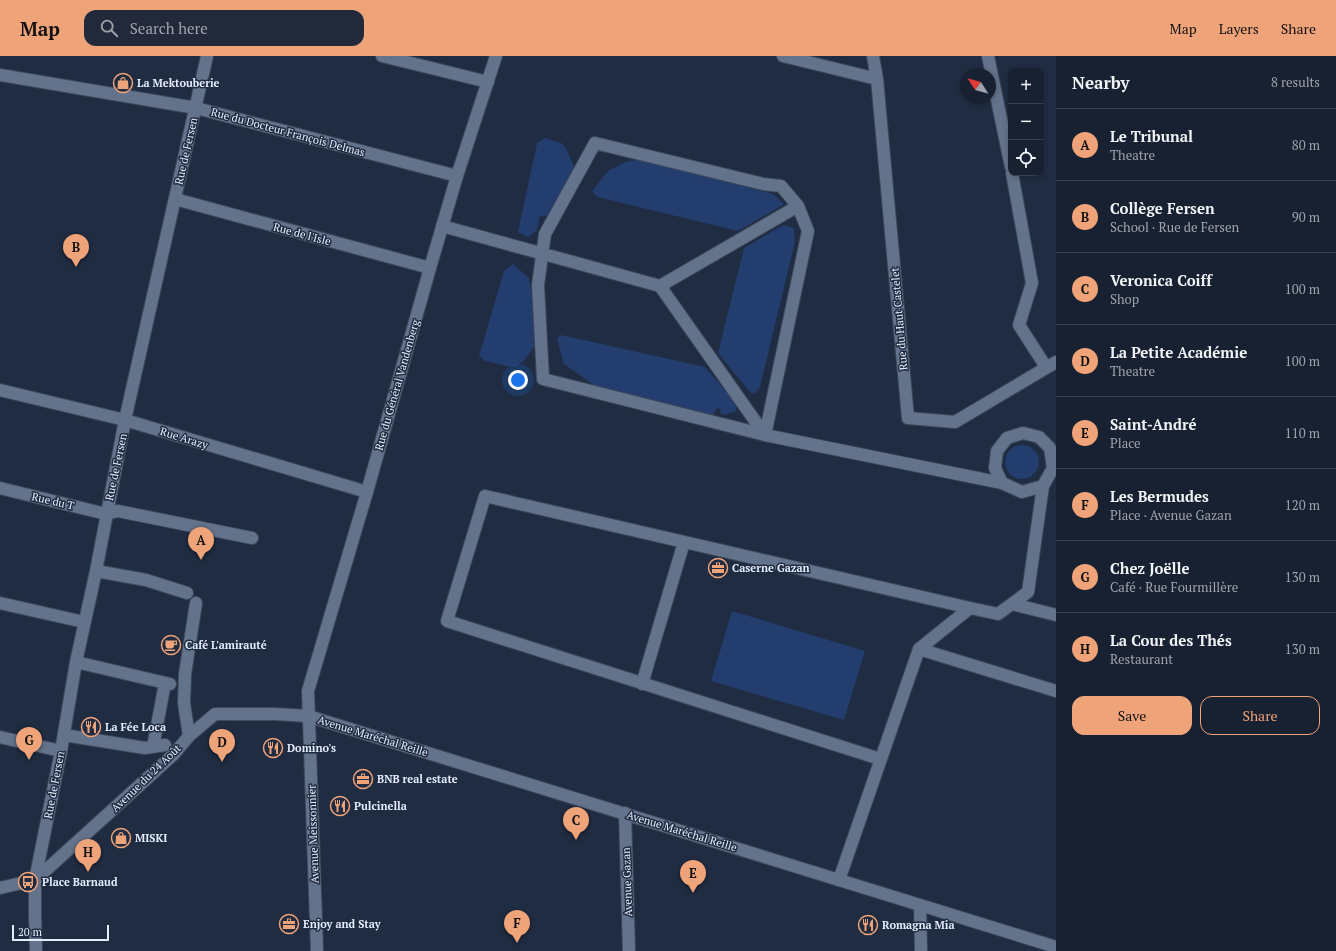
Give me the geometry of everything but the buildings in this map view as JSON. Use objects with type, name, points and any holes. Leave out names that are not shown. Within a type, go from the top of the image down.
[{"type":"street","name":"Rue de Fersen","points":[[36,951],[36,880],[61,751],[76,662],[126,420],[207,56]]},
{"type":"street","points":[[382,56],[488,82]]},
{"type":"street","name":"Rue du Général Vandenberg","points":[[308,716],[308,691],[367,492],[442,226],[496,56]]},
{"type":"street","points":[[783,56],[877,79]]},
{"type":"street","name":"Rue du Haut Castelet","points":[[873,56],[877,79],[908,418],[955,422],[1051,365]]},
{"type":"street","points":[[988,56],[1008,153]]},
{"type":"street","name":"Rue du Docteur François Delmas","points":[[0,75],[196,108],[457,176]]},
{"type":"street","points":[[765,435],[808,231],[798,206],[781,186],[763,184],[595,143],[545,234],[538,285],[543,379],[765,435],[1002,483],[1022,492],[1043,486]]},
{"type":"street","points":[[1013,176],[1032,283],[1019,325],[1051,365]]},
{"type":"street","name":"Rue de l'Isle","points":[[175,200],[430,268]]},
{"type":"street","points":[[660,286],[798,206]]},
{"type":"street","points":[[442,226],[660,286],[765,435]]},
{"type":"street","name":"Rue Arazy","points":[[0,390],[126,420],[367,492]]},
{"type":"street","points":[[880,759],[447,621],[485,496],[998,614],[1028,592],[1043,486],[1053,468],[1053,447],[1038,437],[1023,433],[1007,438],[997,451],[996,457],[995,468],[1002,483]]},
{"type":"street","name":"Rue du T","points":[[0,488],[106,514],[118,511],[252,538]]},
{"type":"street","points":[[642,684],[684,542]]},
{"type":"street","points":[[96,571],[146,580],[187,593]]},
{"type":"street","points":[[0,602],[84,622]]},
{"type":"street","points":[[189,736],[184,703],[185,674],[196,603]]},
{"type":"street","points":[[1012,604],[1056,615]]},
{"type":"street","points":[[839,880],[919,649],[970,608]]},
{"type":"street","points":[[919,649],[1056,691]]},
{"type":"street","points":[[64,734],[145,748],[159,746],[168,684],[76,662]]},
{"type":"street","name":"Avenue du 24 Août","points":[[0,888],[36,880],[174,754],[189,736],[215,714],[275,714],[308,716]]},
{"type":"street","name":"Avenue Maréchal Reille","points":[[308,716],[1056,947]]},
{"type":"street","name":"Avenue Meissonnier","points":[[308,716],[317,951]]},
{"type":"street","points":[[0,737],[61,751]]},
{"type":"street","name":"Avenue Gazan","points":[[625,813],[629,951]]},
{"type":"street","points":[[920,905],[920,951]]},
{"type":"shaded area","points":[[545,138],[561,143],[565,147],[575,168],[552,213],[546,216],[540,216],[537,230],[528,237],[518,232],[537,143]]},
{"type":"shaded area","points":[[640,160],[773,194],[784,204],[738,231],[597,197],[592,191],[609,170],[628,161]]},
{"type":"shaded area","points":[[783,225],[794,228],[795,242],[760,387],[754,394],[750,392],[718,353],[744,248]]},
{"type":"shaded area","points":[[513,264],[529,278],[535,311],[536,344],[524,361],[516,366],[507,366],[485,361],[479,356],[504,271]]},
{"type":"shaded area","points":[[561,335],[705,367],[736,403],[736,411],[725,415],[720,413],[721,409],[717,408],[713,415],[595,386],[564,364],[557,339]]},
{"type":"shaded area","points":[[1019,445],[1025,445],[1029,446],[1036,452],[1039,462],[1038,469],[1032,476],[1025,479],[1019,479],[1015,478],[1008,472],[1005,465],[1005,459],[1006,455],[1012,448]]},
{"type":"shaded area","points":[[732,611],[865,651],[844,720],[711,681]]},
{"type":"place","name":"La Mektouberie","points":[[123,83]]},
{"type":"place","name":"Collège Fersen","points":[[76,267]]},
{"type":"place","name":"Le Tribunal","points":[[201,560]]},
{"type":"place","name":"Caserne Gazan","points":[[718,568]]},
{"type":"place","name":"Café L'amirauté","points":[[171,645]]},
{"type":"place","name":"La Fée Loca","points":[[91,727]]},
{"type":"place","name":"Domino's","points":[[273,748]]},
{"type":"place","name":"Chez Joëlle","points":[[29,760]]},
{"type":"place","name":"La Petite Académie","points":[[222,762]]},
{"type":"place","name":"BNB real estate","points":[[363,779]]},
{"type":"place","name":"Pulcinella","points":[[340,806]]},
{"type":"place","name":"MISKI","points":[[121,838]]},
{"type":"place","name":"Veronica Coiff","points":[[576,840]]},
{"type":"place","name":"La Cour des Thés","points":[[88,872]]},
{"type":"place","name":"Place Barnaud","points":[[28,882]]},
{"type":"place","name":"Saint-André","points":[[693,893]]},
{"type":"place","name":"Enjoy and Stay","points":[[289,924]]},
{"type":"place","name":"Romagna Mia","points":[[868,925]]},
{"type":"place","name":"Les Bermudes","points":[[517,943]]}]
